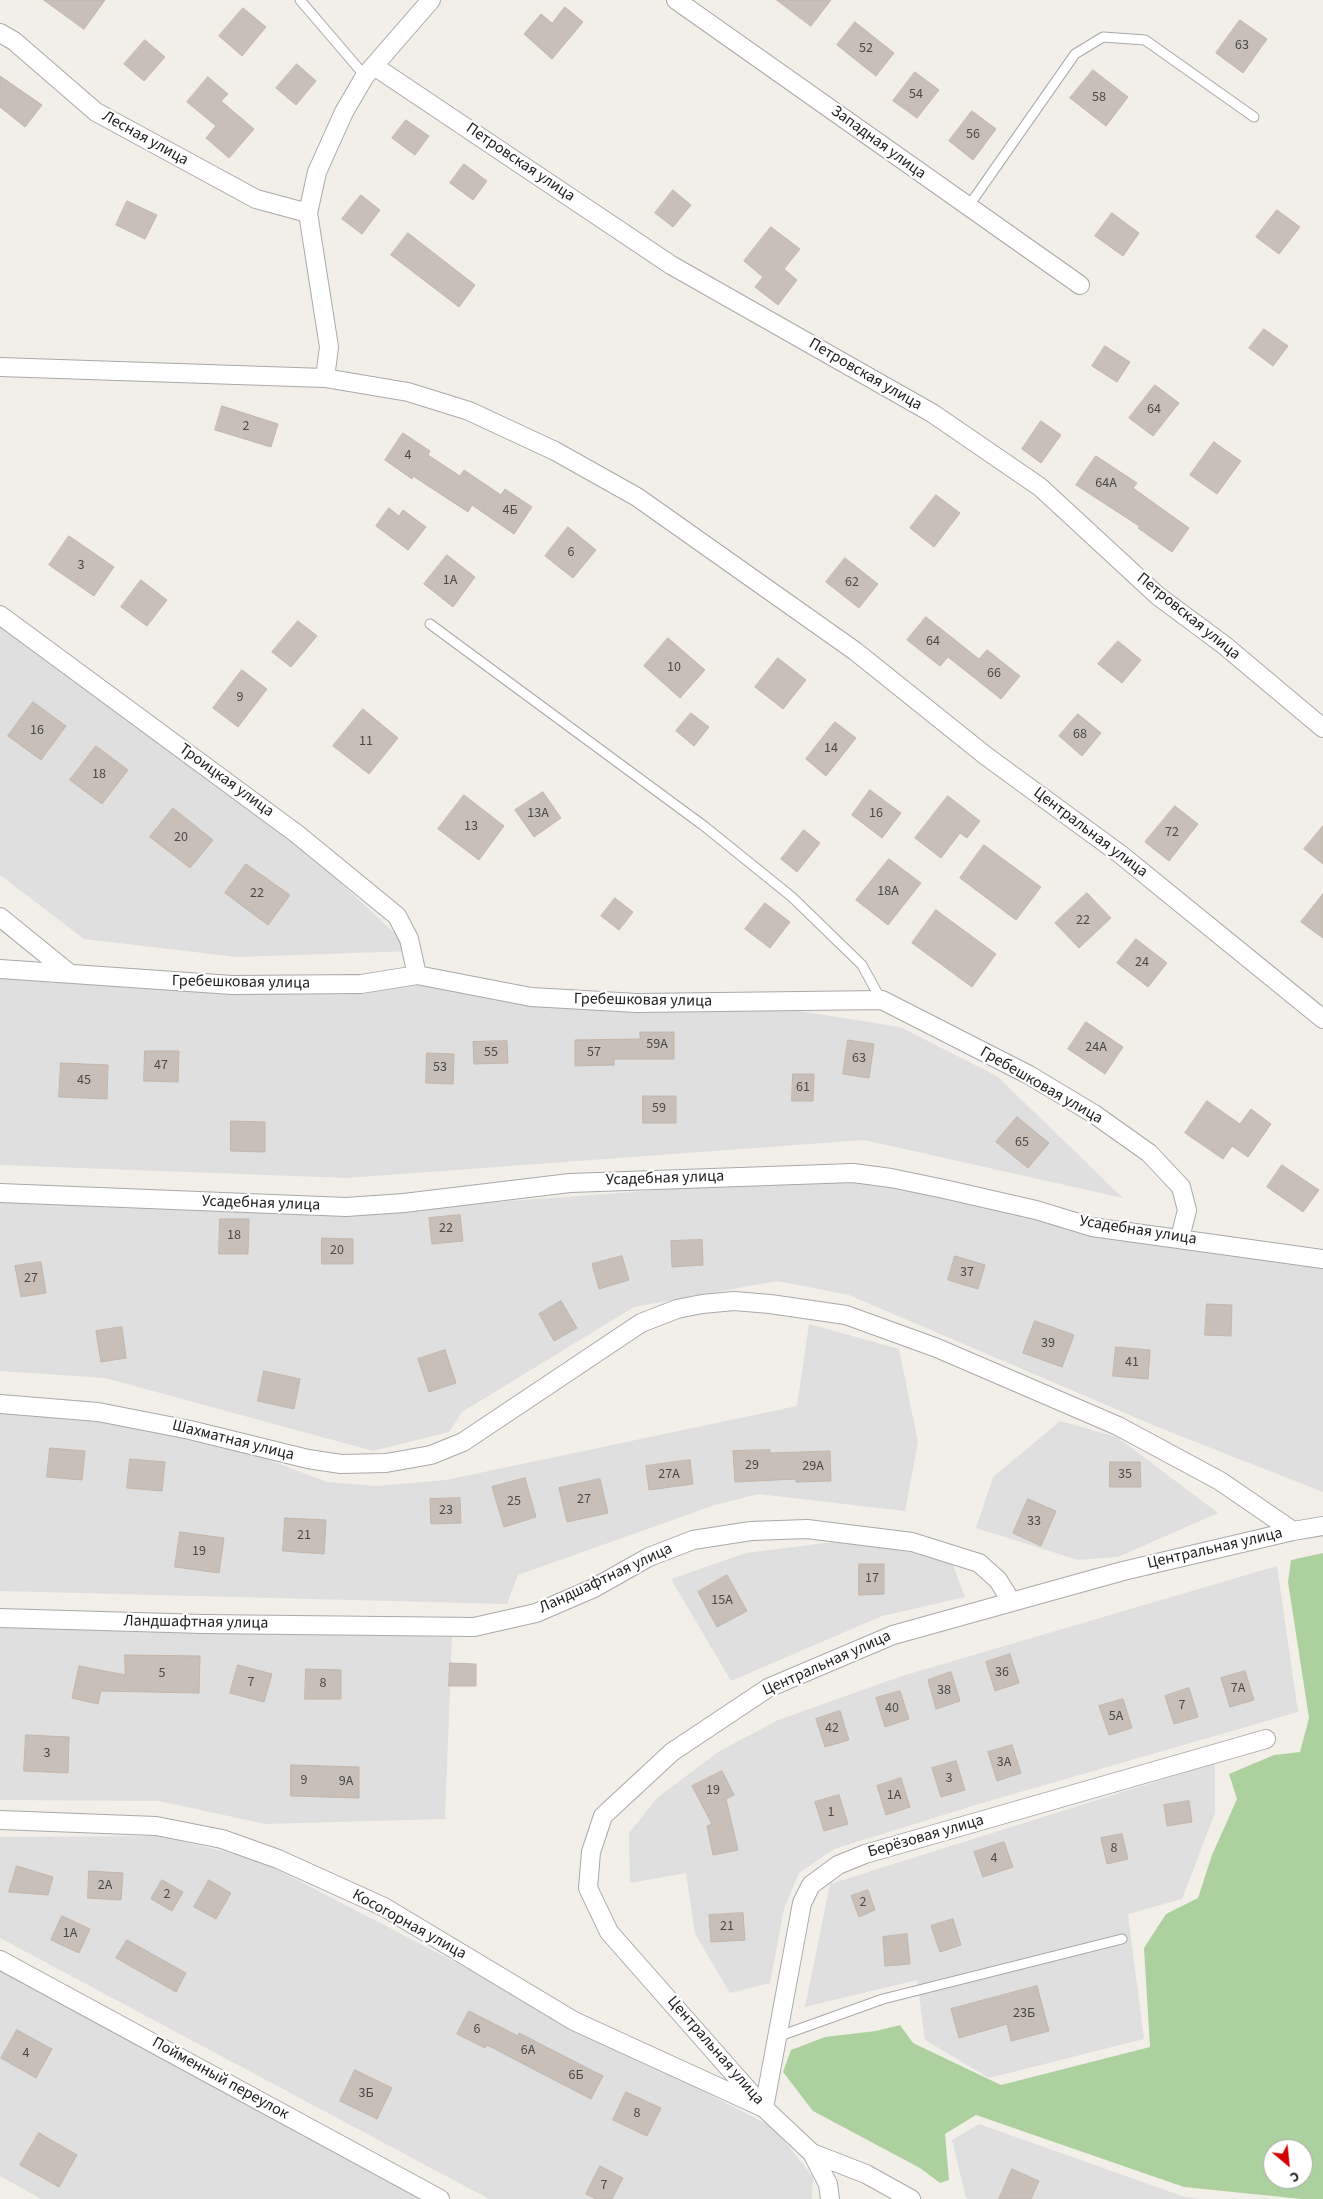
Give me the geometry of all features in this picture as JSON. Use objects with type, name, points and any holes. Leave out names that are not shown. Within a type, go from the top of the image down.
[{"type":"street","points":[[325,378],[329,348],[308,213],[317,172],[344,112],[369,71],[431,0]]},
{"type":"street","name":"Западная улица","points":[[676,0],[1080,285]]},
{"type":"street","name":"Лесная улица","points":[[0,33],[14,41],[96,112],[256,199],[308,213]]},
{"type":"street","name":"Петровская улица","points":[[369,71],[671,265],[932,414],[1040,487],[1158,596],[1224,646],[1323,728]]},
{"type":"street","name":"Центральная улица","points":[[0,367],[325,378],[408,392],[469,411],[555,451],[637,497],[855,652],[986,756],[1120,854],[1323,1019]]},
{"type":"street","name":"Троицкая улица","points":[[0,615],[297,834],[397,916],[409,939],[417,975]]},
{"type":"street","points":[[0,917],[69,973]]},
{"type":"street","name":"Гребешковая улица","points":[[0,969],[232,985],[361,984],[417,975],[531,997],[636,1003],[882,1000],[1029,1075],[1094,1114],[1149,1153],[1181,1187],[1187,1210],[1180,1238]]},
{"type":"street","name":"Усадебная улица","points":[[0,1192],[346,1207],[404,1203],[570,1183],[853,1173],[891,1178],[944,1189],[1036,1210],[1092,1227],[1323,1259]]},
{"type":"street","name":"Центральная улица","points":[[463,1442],[641,1323],[677,1309],[702,1304],[734,1302],[770,1304],[846,1315],[937,1348],[1118,1426],[1220,1481],[1293,1531]]},
{"type":"street","name":"Шахматная улица","points":[[0,1404],[98,1412],[190,1430],[308,1460],[341,1464],[386,1463],[431,1456],[463,1442]]},
{"type":"street","name":"Центральная улица","points":[[812,2153],[764,2108],[609,1932],[588,1888],[591,1852],[603,1816],[672,1752],[768,1688],[893,1635],[1123,1571],[1293,1531],[1323,1526]]},
{"type":"street","name":"Ландшафтная улица","points":[[0,1618],[203,1624],[474,1628],[536,1613],[594,1588],[649,1558],[693,1540],[751,1531],[807,1530],[912,1542],[979,1563],[998,1580],[1011,1601]]},
{"type":"street","name":"Берёзовая улица","points":[[764,2108],[802,1903],[811,1885],[838,1864],[866,1854],[1266,1739]]},
{"type":"street","name":"Косогорная улица","points":[[0,1820],[156,1826],[222,1839],[278,1859],[384,1907],[574,2021],[764,2108]]},
{"type":"street","name":"Пойменный переулок","points":[[0,1960],[440,2199]]},
{"type":"street","points":[[812,2153],[828,2184],[830,2199]]},
{"type":"street","points":[[812,2153],[866,2174],[911,2199]]},
{"type":"lane","points":[[300,0],[369,71]]},
{"type":"lane","points":[[968,207],[1075,54],[1103,37],[1145,40],[1254,117]]},
{"type":"lane","points":[[430,624],[704,826],[792,897],[862,965],[882,1000]]},
{"type":"lane","points":[[777,2037],[883,1999],[1122,1939]]},
{"type":"shaded area","points":[[0,616],[288,834],[414,951],[237,957],[84,939],[0,875]]},
{"type":"shaded area","points":[[0,970],[452,981],[602,1004],[724,999],[900,1027],[997,1076],[1123,1198],[864,1140],[347,1178],[0,1165]]},
{"type":"shaded area","points":[[864,1175],[1091,1230],[1323,1261],[1323,1492],[1160,1428],[849,1295],[777,1281],[634,1307],[462,1412],[449,1432],[373,1451],[105,1378],[0,1371],[0,1200],[346,1213]]},
{"type":"shaded area","points":[[809,1324],[899,1349],[918,1442],[905,1511],[758,1494],[715,1505],[518,1575],[507,1604],[0,1591],[0,1407],[182,1427],[327,1482],[376,1486],[446,1480],[797,1406]]},
{"type":"shaded area","points":[[1060,1421],[1117,1437],[1218,1513],[1118,1557],[1078,1560],[976,1528],[993,1477]]},
{"type":"shaded area","points":[[841,1541],[904,1550],[951,1560],[965,1597],[882,1616],[731,1681],[671,1579],[746,1553]]},
{"type":"shaded area","points":[[1277,1566],[1298,1712],[979,1804],[834,1849],[799,1873],[784,1909],[770,1983],[730,1993],[695,1934],[686,1873],[630,1883],[629,1833],[658,1797],[718,1752],[778,1720],[902,1676]]},
{"type":"shaded area","points":[[0,1623],[452,1637],[445,1819],[265,1824],[159,1801],[0,1800]]},
{"type":"shaded area","points":[[1215,1763],[1215,1813],[1182,1899],[1128,1914],[1144,2039],[989,2078],[925,2040],[917,1980],[805,2007],[830,1884]]},
{"type":"shaded area","points":[[158,1836],[257,1859],[774,2128],[813,2177],[812,2199],[489,2199],[0,1938],[0,1837]]},
{"type":"shaded area","points":[[0,1967],[423,2199],[41,2199],[0,2176]]},
{"type":"shaded area","points":[[979,2124],[1185,2197],[1202,2199],[966,2198],[952,2140]]},
{"type":"green space","points":[[1323,1553],[1323,2199],[1302,2199],[1184,2187],[976,2115],[945,2134],[949,2180],[940,2183],[920,2168],[813,2111],[783,2072],[791,2050],[825,2037],[876,2031],[900,2025],[913,2043],[1001,2085],[1150,2047],[1144,1948],[1166,1914],[1198,1898],[1212,1855],[1237,1799],[1229,1774],[1274,1755],[1300,1752],[1309,1718],[1288,1582],[1291,1560]]},
{"type":"building","points":[[44,0],[105,0],[84,29]]},
{"type":"building","points":[[777,0],[831,0],[811,26]]},
{"type":"building","points":[[565,7],[583,22],[552,59],[524,34],[541,14],[552,23]]},
{"type":"building","points":[[243,8],[266,27],[242,56],[219,36]]},
{"type":"building","points":[[1240,20],[1267,39],[1243,73],[1216,53]]},
{"type":"building","points":[[855,22],[894,53],[876,76],[837,45]]},
{"type":"building","points":[[145,40],[165,57],[144,81],[124,64]]},
{"type":"building","points":[[297,64],[316,81],[296,105],[276,88]]},
{"type":"building","points":[[1093,70],[1128,97],[1106,126],[1070,98]]},
{"type":"building","points":[[915,72],[939,90],[917,118],[893,101]]},
{"type":"building","points":[[0,76],[42,105],[25,127],[0,107]]},
{"type":"building","points":[[208,77],[228,94],[221,101],[254,129],[229,158],[206,138],[216,126],[187,102]]},
{"type":"building","points":[[972,111],[996,129],[973,160],[949,141]]},
{"type":"building","points":[[406,120],[429,136],[415,155],[392,138]]},
{"type":"building","points":[[464,164],[487,181],[473,200],[450,183]]},
{"type":"building","points":[[673,190],[691,205],[673,227],[655,213]]},
{"type":"building","points":[[361,195],[380,210],[362,234],[342,219]]},
{"type":"building","points":[[127,201],[157,215],[145,239],[116,225]]},
{"type":"building","points":[[1277,210],[1300,227],[1279,254],[1256,237]]},
{"type":"building","points":[[1112,213],[1139,233],[1123,256],[1095,236]]},
{"type":"building","points":[[771,227],[800,249],[784,269],[797,280],[778,305],[755,287],[763,277],[744,261]]},
{"type":"building","points":[[408,233],[475,285],[459,307],[391,255]]},
{"type":"building","points":[[1264,329],[1288,346],[1273,366],[1249,348]]},
{"type":"building","points":[[1105,346],[1130,362],[1117,382],[1092,366]]},
{"type":"building","points":[[1155,385],[1179,403],[1153,436],[1129,418]]},
{"type":"building","points":[[222,406],[278,424],[271,447],[215,430]]},
{"type":"building","points":[[1041,421],[1061,435],[1041,463],[1022,449]]},
{"type":"building","points":[[403,433],[430,451],[428,455],[460,476],[464,470],[501,495],[505,489],[532,507],[514,534],[472,505],[468,512],[413,476],[412,479],[385,460]]},
{"type":"building","points":[[1214,442],[1241,461],[1217,494],[1190,475]]},
{"type":"building","points":[[1096,456],[1137,483],[1133,488],[1189,528],[1172,552],[1138,528],[1139,526],[1076,485]]},
{"type":"building","points":[[936,495],[960,513],[934,547],[910,528]]},
{"type":"building","points":[[389,508],[399,516],[403,510],[426,527],[408,550],[376,526]]},
{"type":"building","points":[[568,527],[596,550],[573,578],[545,556]]},
{"type":"building","points":[[69,536],[114,567],[94,596],[49,565]]},
{"type":"building","points":[[447,555],[475,577],[453,607],[424,584]]},
{"type":"building","points":[[845,558],[878,584],[859,608],[826,582]]},
{"type":"building","points":[[141,580],[167,600],[147,626],[121,607]]},
{"type":"building","points":[[926,617],[979,659],[987,650],[1020,676],[1001,699],[948,657],[940,666],[907,640]]},
{"type":"building","points":[[298,621],[317,636],[291,667],[272,652]]},
{"type":"building","points":[[668,638],[705,670],[680,698],[644,666]]},
{"type":"building","points":[[1118,641],[1141,660],[1122,683],[1098,664]]},
{"type":"building","points":[[778,658],[806,680],[783,709],[755,687]]},
{"type":"building","points":[[242,670],[267,689],[238,727],[213,708]]},
{"type":"building","points":[[33,702],[66,726],[41,760],[8,736]]},
{"type":"building","points":[[363,709],[398,738],[369,774],[333,746]]},
{"type":"building","points":[[691,713],[709,727],[694,746],[676,731]]},
{"type":"building","points":[[1078,714],[1101,733],[1082,756],[1059,736]]},
{"type":"building","points":[[835,722],[856,738],[826,776],[806,759]]},
{"type":"building","points":[[96,746],[128,770],[102,804],[70,780]]},
{"type":"building","points":[[870,790],[901,813],[882,838],[852,815]]},
{"type":"building","points":[[543,792],[561,818],[534,837],[515,810]]},
{"type":"building","points":[[464,795],[504,826],[479,860],[438,829]]},
{"type":"building","points":[[948,796],[980,821],[967,838],[960,833],[941,858],[915,838]]},
{"type":"building","points":[[1175,806],[1198,824],[1169,861],[1145,842]]},
{"type":"building","points":[[173,808],[213,840],[190,868],[150,837]]},
{"type":"building","points":[[1323,826],[1323,864],[1304,849]]},
{"type":"building","points":[[804,830],[820,843],[797,872],[781,859]]},
{"type":"building","points":[[984,845],[1041,887],[1016,920],[960,878]]},
{"type":"building","points":[[889,859],[921,883],[888,925],[856,900]]},
{"type":"building","points":[[246,864],[290,895],[268,925],[225,893]]},
{"type":"building","points":[[1087,893],[1111,918],[1079,948],[1055,923]]},
{"type":"building","points":[[1323,894],[1323,938],[1301,922]]},
{"type":"building","points":[[615,898],[633,912],[619,930],[601,916]]},
{"type":"building","points":[[765,903],[790,922],[770,948],[745,929]]},
{"type":"building","points":[[936,910],[996,954],[972,987],[912,943]]},
{"type":"building","points":[[1136,939],[1167,963],[1148,987],[1117,963]]},
{"type":"building","points":[[1086,1022],[1123,1047],[1105,1074],[1068,1049]]},
{"type":"building","points":[[640,1032],[674,1032],[674,1059],[614,1059],[614,1065],[575,1066],[575,1040],[640,1039]]},
{"type":"building","points":[[848,1040],[874,1044],[869,1078],[843,1074]]},
{"type":"building","points":[[507,1041],[508,1063],[474,1064],[473,1042]]},
{"type":"building","points":[[145,1051],[179,1051],[178,1082],[144,1081]]},
{"type":"building","points":[[427,1053],[454,1054],[453,1084],[426,1083]]},
{"type":"building","points":[[61,1063],[108,1065],[107,1099],[59,1097]]},
{"type":"building","points":[[793,1074],[814,1074],[813,1101],[792,1101]]},
{"type":"building","points":[[643,1096],[676,1096],[676,1123],[643,1123]]},
{"type":"building","points":[[1207,1101],[1240,1124],[1251,1109],[1271,1124],[1248,1157],[1232,1146],[1223,1159],[1185,1133]]},
{"type":"building","points":[[1017,1117],[1049,1143],[1028,1168],[996,1142]]},
{"type":"building","points":[[231,1121],[265,1122],[265,1152],[231,1151]]},
{"type":"building","points":[[1282,1165],[1319,1190],[1303,1212],[1267,1187]]},
{"type":"building","points":[[460,1215],[463,1241],[432,1244],[429,1218]]},
{"type":"building","points":[[220,1219],[249,1219],[248,1254],[219,1254]]},
{"type":"building","points":[[322,1238],[353,1239],[353,1264],[322,1264]]},
{"type":"building","points":[[702,1240],[703,1265],[672,1267],[671,1241]]},
{"type":"building","points":[[622,1256],[629,1280],[599,1289],[592,1264]]},
{"type":"building","points":[[955,1256],[985,1265],[978,1289],[948,1280]]},
{"type":"building","points":[[41,1262],[46,1293],[21,1297],[15,1266]]},
{"type":"building","points":[[561,1301],[577,1328],[554,1341],[539,1314]]},
{"type":"building","points":[[1207,1304],[1232,1305],[1231,1336],[1205,1335]]},
{"type":"building","points":[[1035,1321],[1074,1335],[1062,1367],[1023,1353]]},
{"type":"building","points":[[122,1327],[126,1358],[101,1362],[96,1331]]},
{"type":"building","points":[[1116,1347],[1150,1350],[1148,1379],[1113,1376]]},
{"type":"building","points":[[445,1350],[456,1383],[429,1392],[418,1359]]},
{"type":"building","points":[[264,1371],[300,1379],[294,1409],[258,1401]]},
{"type":"building","points":[[50,1448],[85,1451],[82,1480],[47,1477]]},
{"type":"building","points":[[770,1450],[770,1453],[830,1451],[831,1481],[796,1482],[796,1479],[735,1482],[733,1451]]},
{"type":"building","points":[[130,1459],[165,1462],[162,1491],[127,1488]]},
{"type":"building","points":[[690,1460],[693,1484],[649,1490],[646,1466]]},
{"type":"building","points":[[1110,1462],[1140,1462],[1141,1487],[1110,1487]]},
{"type":"building","points":[[525,1478],[536,1517],[504,1527],[492,1487]]},
{"type":"building","points":[[600,1479],[608,1513],[567,1522],[559,1488]]},
{"type":"building","points":[[460,1498],[461,1523],[431,1524],[430,1499]]},
{"type":"building","points":[[1028,1499],[1056,1511],[1041,1546],[1013,1533]]},
{"type":"building","points":[[285,1518],[326,1520],[324,1554],[283,1551]]},
{"type":"building","points":[[180,1532],[224,1538],[219,1573],[175,1567]]},
{"type":"building","points":[[859,1564],[884,1564],[884,1594],[859,1595]]},
{"type":"building","points":[[727,1575],[747,1611],[717,1627],[698,1592]]},
{"type":"building","points":[[1010,1654],[1019,1683],[995,1691],[986,1662]]},
{"type":"building","points":[[125,1655],[200,1656],[199,1693],[101,1691],[98,1704],[72,1698],[79,1666],[125,1675]]},
{"type":"building","points":[[450,1663],[476,1664],[476,1686],[449,1686]]},
{"type":"building","points":[[238,1665],[272,1674],[264,1702],[230,1693]]},
{"type":"building","points":[[306,1669],[341,1670],[341,1699],[305,1699]]},
{"type":"building","points":[[1245,1671],[1254,1700],[1230,1707],[1221,1678]]},
{"type":"building","points":[[951,1672],[960,1701],[936,1709],[928,1680]]},
{"type":"building","points":[[1189,1688],[1198,1717],[1174,1724],[1165,1696]]},
{"type":"building","points":[[900,1691],[909,1719],[885,1727],[876,1698]]},
{"type":"building","points":[[1123,1699],[1132,1728],[1109,1735],[1099,1706]]},
{"type":"building","points":[[840,1711],[849,1740],[825,1747],[816,1719]]},
{"type":"building","points":[[26,1735],[69,1737],[68,1773],[24,1771]]},
{"type":"building","points":[[1012,1745],[1021,1773],[997,1781],[988,1752]]},
{"type":"building","points":[[956,1761],[965,1790],[941,1797],[932,1768]]},
{"type":"building","points":[[291,1765],[359,1767],[359,1798],[291,1796]]},
{"type":"building","points":[[722,1771],[734,1795],[726,1799],[738,1850],[713,1855],[707,1826],[712,1824],[692,1786]]},
{"type":"building","points":[[901,1778],[910,1807],[886,1815],[877,1786]]},
{"type":"building","points":[[839,1795],[848,1824],[824,1831],[815,1802]]},
{"type":"building","points":[[1189,1801],[1192,1822],[1167,1826],[1164,1805]]},
{"type":"building","points":[[1122,1834],[1128,1859],[1107,1864],[1101,1838]]},
{"type":"building","points":[[1004,1842],[1013,1867],[983,1877],[974,1852]]},
{"type":"building","points":[[17,1866],[53,1877],[48,1895],[9,1892]]},
{"type":"building","points":[[89,1871],[123,1873],[121,1900],[88,1898]]},
{"type":"building","points":[[162,1880],[183,1892],[172,1911],[151,1899]]},
{"type":"building","points":[[209,1880],[231,1893],[216,1919],[194,1907]]},
{"type":"building","points":[[868,1890],[875,1910],[859,1917],[851,1896]]},
{"type":"building","points":[[743,1913],[745,1940],[711,1942],[709,1915]]},
{"type":"building","points":[[62,1916],[90,1929],[79,1953],[51,1940]]},
{"type":"building","points":[[953,1919],[961,1945],[940,1952],[931,1926]]},
{"type":"building","points":[[907,1934],[910,1964],[885,1966],[883,1937]]},
{"type":"building","points":[[127,1940],[186,1973],[176,1992],[116,1958]]},
{"type":"building","points":[[1037,1986],[1049,2031],[1011,2041],[1007,2024],[959,2038],[951,2009]]},
{"type":"building","points":[[469,2011],[518,2036],[519,2033],[603,2076],[591,2099],[487,2045],[485,2048],[457,2034]]},
{"type":"building","points":[[17,2030],[52,2049],[36,2078],[1,2058]]},
{"type":"building","points":[[355,2070],[392,2088],[377,2119],[340,2101]]},
{"type":"building","points":[[626,2092],[661,2108],[647,2136],[613,2120]]},
{"type":"building","points":[[39,2133],[77,2155],[59,2187],[20,2165]]},
{"type":"building","points":[[600,2166],[623,2178],[612,2199],[596,2199],[586,2194]]},
{"type":"building","points":[[1012,2169],[1039,2181],[1031,2199],[999,2199]]}]
